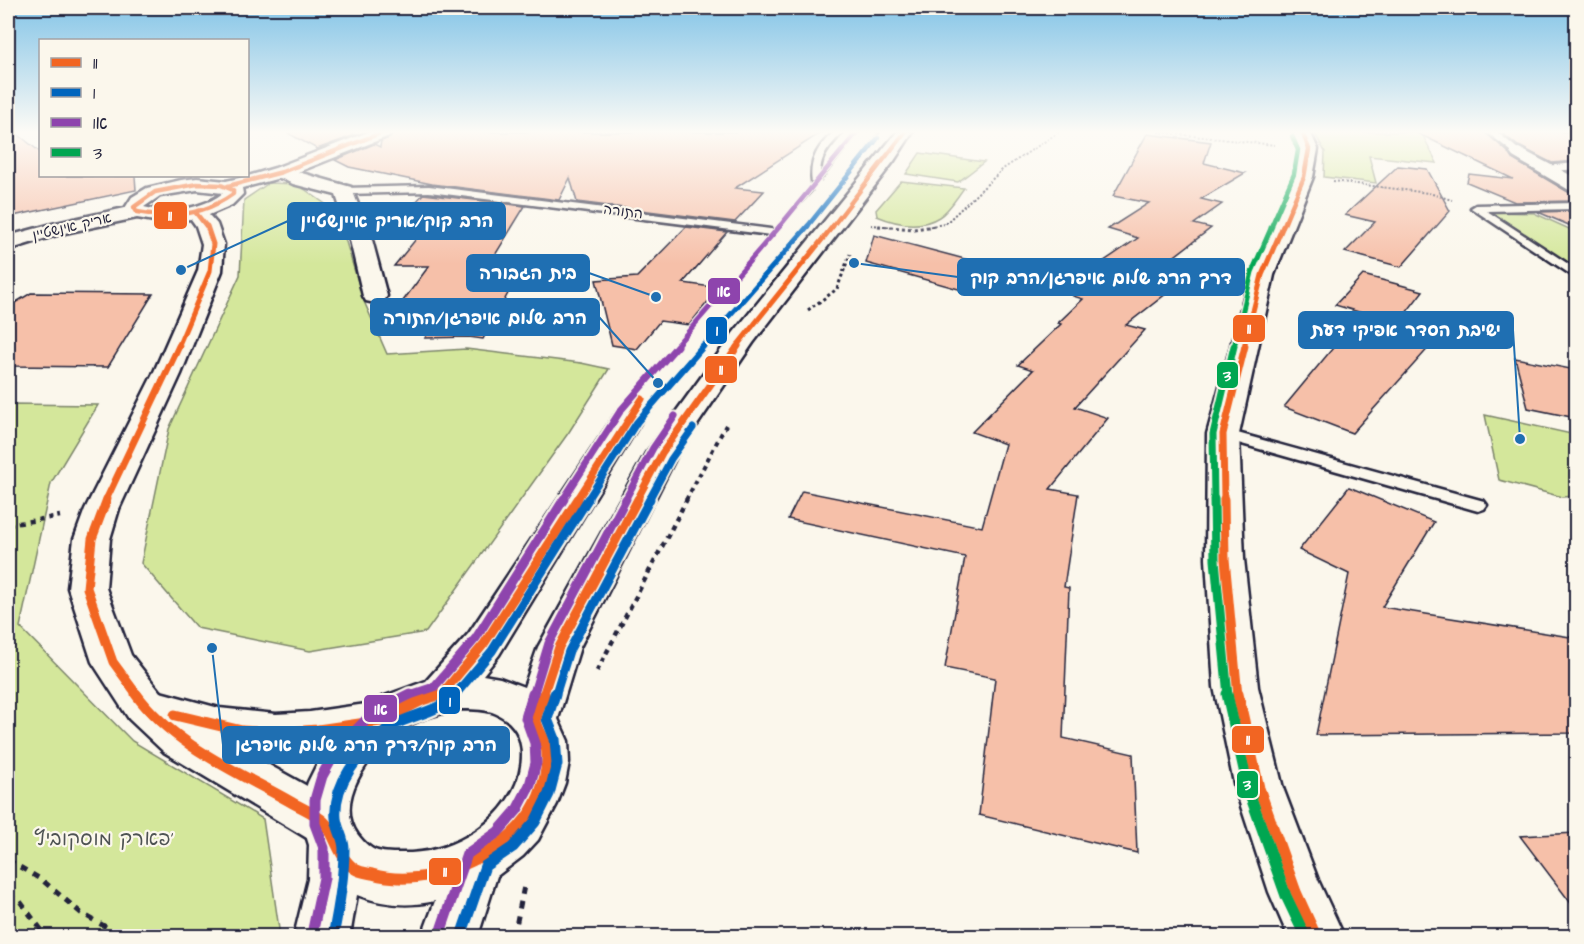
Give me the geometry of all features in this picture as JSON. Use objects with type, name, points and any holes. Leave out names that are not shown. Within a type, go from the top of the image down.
[{"type":"street","points":[[137,212],[134,207],[137,202],[169,188],[197,184],[228,186],[266,176]]},
{"type":"street","name":"התורה","points":[[291,176],[344,191]]},
{"type":"street","points":[[440,696],[484,644],[629,416],[836,176]]},
{"type":"street","points":[[536,719],[559,646],[663,453],[743,339],[845,222],[876,176]]},
{"type":"street","points":[[1297,176],[1262,275],[1223,434],[1225,559],[1236,687],[1259,788],[1296,892],[1316,936]]},
{"type":"street","points":[[1558,176],[1576,186]]},
{"type":"street","points":[[153,177],[169,188]]},
{"type":"street","name":"אריק אינשטיין","points":[[8,243],[56,229],[137,212],[155,216],[196,213],[230,198],[233,190],[228,186]]},
{"type":"street","points":[[344,191],[360,236],[375,296]]},
{"type":"street","points":[[146,706],[209,725],[242,731],[273,733],[318,730],[380,721],[422,700],[460,691],[481,692],[502,696],[522,706],[536,719],[545,741],[547,764],[540,789],[526,816],[505,840],[476,859],[446,873],[413,879],[382,878],[363,873],[351,866],[329,834],[180,738],[146,706],[112,662],[87,588],[92,539],[102,509],[167,374],[210,271],[213,244],[206,224],[196,213]]},
{"type":"street","points":[[322,936],[334,879],[325,801],[332,780],[345,757],[380,721]]},
{"type":"street","points":[[450,936],[476,859]]},
{"type":"lane","points":[[814,176],[820,196]]},
{"type":"lane","name":"התורה","points":[[344,191],[429,189],[786,234]]},
{"type":"lane","points":[[1476,208],[1576,206]]},
{"type":"lane","points":[[1476,208],[1576,274]]},
{"type":"lane","points":[[1223,434],[1478,505]]},
{"type":"path","points":[[806,312],[837,289],[848,264],[845,222],[914,229],[945,224],[996,176]]},
{"type":"path","points":[[1376,176],[1476,208]]},
{"type":"path","points":[[595,674],[730,417]]},
{"type":"path","points":[[8,525],[102,509]]},
{"type":"path","points":[[8,860],[42,880],[81,913],[122,936]]},
{"type":"path","points":[[514,936],[525,880],[531,871]]},
{"type":"path","points":[[8,896],[19,900],[46,936]]},
{"type":"green space","points":[[919,176],[966,176],[958,182]]},
{"type":"green space","points":[[1374,176],[1376,183],[1324,177]]},
{"type":"green space","points":[[901,181],[964,188],[953,204],[932,221],[908,224],[877,216],[876,210]]},
{"type":"green space","points":[[269,183],[297,184],[331,208],[344,235],[363,299],[387,354],[466,349],[581,363],[609,369],[569,432],[426,632],[310,651],[197,628],[141,563],[169,429],[240,275],[244,200]]},
{"type":"green space","points":[[1491,212],[1534,213],[1576,232],[1576,268]]},
{"type":"green space","name":"פארק מוסקוביץ'","points":[[8,404],[98,405],[51,483],[20,627],[132,741],[263,819],[280,936],[8,936]]},
{"type":"green space","points":[[1485,415],[1576,435],[1576,496],[1562,497],[1499,480]]},
{"type":"building","points":[[8,176],[135,177],[136,190],[8,217]]},
{"type":"building","points":[[393,176],[754,176],[735,188],[764,191],[735,222],[577,202],[570,178],[559,200],[432,184]]},
{"type":"building","points":[[1124,176],[1240,176],[1201,199],[1222,204],[1194,224],[1211,228],[1167,262],[1178,265],[1162,277],[1180,283],[1126,325],[1145,330],[1075,407],[1108,418],[1050,489],[1078,494],[1064,587],[1069,588],[1063,738],[1133,754],[1137,853],[979,815],[995,678],[945,668],[965,557],[788,519],[802,491],[982,527],[1005,444],[972,432],[1033,370],[1018,365],[1061,324],[1058,323],[1083,299],[1073,296],[1097,272],[1091,270],[1138,238],[1108,229],[1149,203],[1113,196]]},
{"type":"building","points":[[1387,176],[1431,176],[1450,211],[1401,267],[1345,252],[1375,222],[1345,215]]},
{"type":"building","points":[[1468,176],[1513,179],[1507,176],[1541,176],[1568,192],[1576,194],[1576,201],[1515,202],[1467,182]]},
{"type":"building","points":[[423,194],[525,206],[481,278],[517,277],[483,339],[425,338],[440,309],[397,309],[429,266],[394,266],[421,233],[389,233]]},
{"type":"building","points":[[1576,211],[1576,228],[1538,212]]},
{"type":"building","points":[[686,227],[727,232],[683,283],[719,288],[689,325],[660,321],[637,349],[612,345],[596,280],[637,277]]},
{"type":"building","points":[[874,235],[999,268],[969,292],[866,263]]},
{"type":"building","points":[[1363,275],[1423,291],[1392,331],[1433,343],[1352,433],[1284,407],[1362,313],[1335,305]]},
{"type":"building","points":[[31,293],[153,294],[108,367],[8,366],[8,307]]},
{"type":"building","points":[[1515,358],[1576,370],[1576,418],[1528,408]]},
{"type":"building","points":[[1349,487],[1434,522],[1382,607],[1576,638],[1576,733],[1316,735],[1349,574],[1299,550]]},
{"type":"building","points":[[1576,833],[1576,910],[1520,836]]},
{"type":"transit line","name":"11","points":[[228,186],[266,176]]},
{"type":"transit line","name":"1א","points":[[312,934],[324,878],[324,848],[315,824],[315,800],[322,776],[336,751],[374,712],[417,691],[434,687],[476,638],[621,410],[822,176]]},
{"type":"transit line","name":"1","points":[[333,936],[344,879],[344,845],[336,820],[336,803],[342,784],[353,763],[386,730],[426,710],[447,704],[492,651],[637,422],[828,203],[849,176]]},
{"type":"transit line","name":"11","points":[[196,213],[206,224],[213,244],[210,271],[167,374],[102,509],[92,539],[87,588],[113,662],[145,706],[180,738],[325,822],[338,850],[355,869],[385,878],[421,877],[446,871],[494,848],[514,831],[531,811],[542,788],[547,763],[546,746],[536,719],[559,647],[662,453],[743,338],[873,176]]},
{"type":"transit line","name":"3","points":[[1293,176],[1252,272],[1213,434],[1215,560],[1226,689],[1249,792],[1286,896],[1305,936]]},
{"type":"transit line","name":"11","points":[[1304,176],[1262,275],[1223,434],[1225,559],[1236,687],[1259,788],[1296,892],[1316,936]]},
{"type":"transit line","name":"11","points":[[197,184],[221,185],[233,190],[233,194],[212,207],[175,216],[137,212],[134,207],[155,192],[171,187],[197,184]]},
{"type":"transit line","name":"11","points":[[175,715],[242,731],[273,733],[318,730],[380,721],[422,700],[440,696],[484,644],[642,399]]},
{"type":"transit line","name":"1א","points":[[440,933],[467,854],[498,832],[517,810],[530,785],[536,763],[535,743],[526,718],[549,643],[653,448],[675,416]]},
{"type":"transit line","name":"1","points":[[461,936],[485,866],[513,847],[535,822],[549,794],[557,764],[555,739],[547,719],[569,651],[671,459],[693,428]]},
{"type":"place","name":"דרך הרב שלום איפרגן/הרב קוק","points":[[854,263]]},
{"type":"place","name":"הרב קוק/אריק איינשטיין","points":[[181,270]]},
{"type":"place","name":"בית הגבורה","points":[[656,297]]},
{"type":"place","name":"הרב שלום איפרגן/התורה","points":[[658,383]]},
{"type":"place","name":"ישיבת הסדר אפיקי דעת","points":[[1520,439]]},
{"type":"place","name":"הרב קוק/דרך הרב שלום איפרגן","points":[[212,648]]}]
